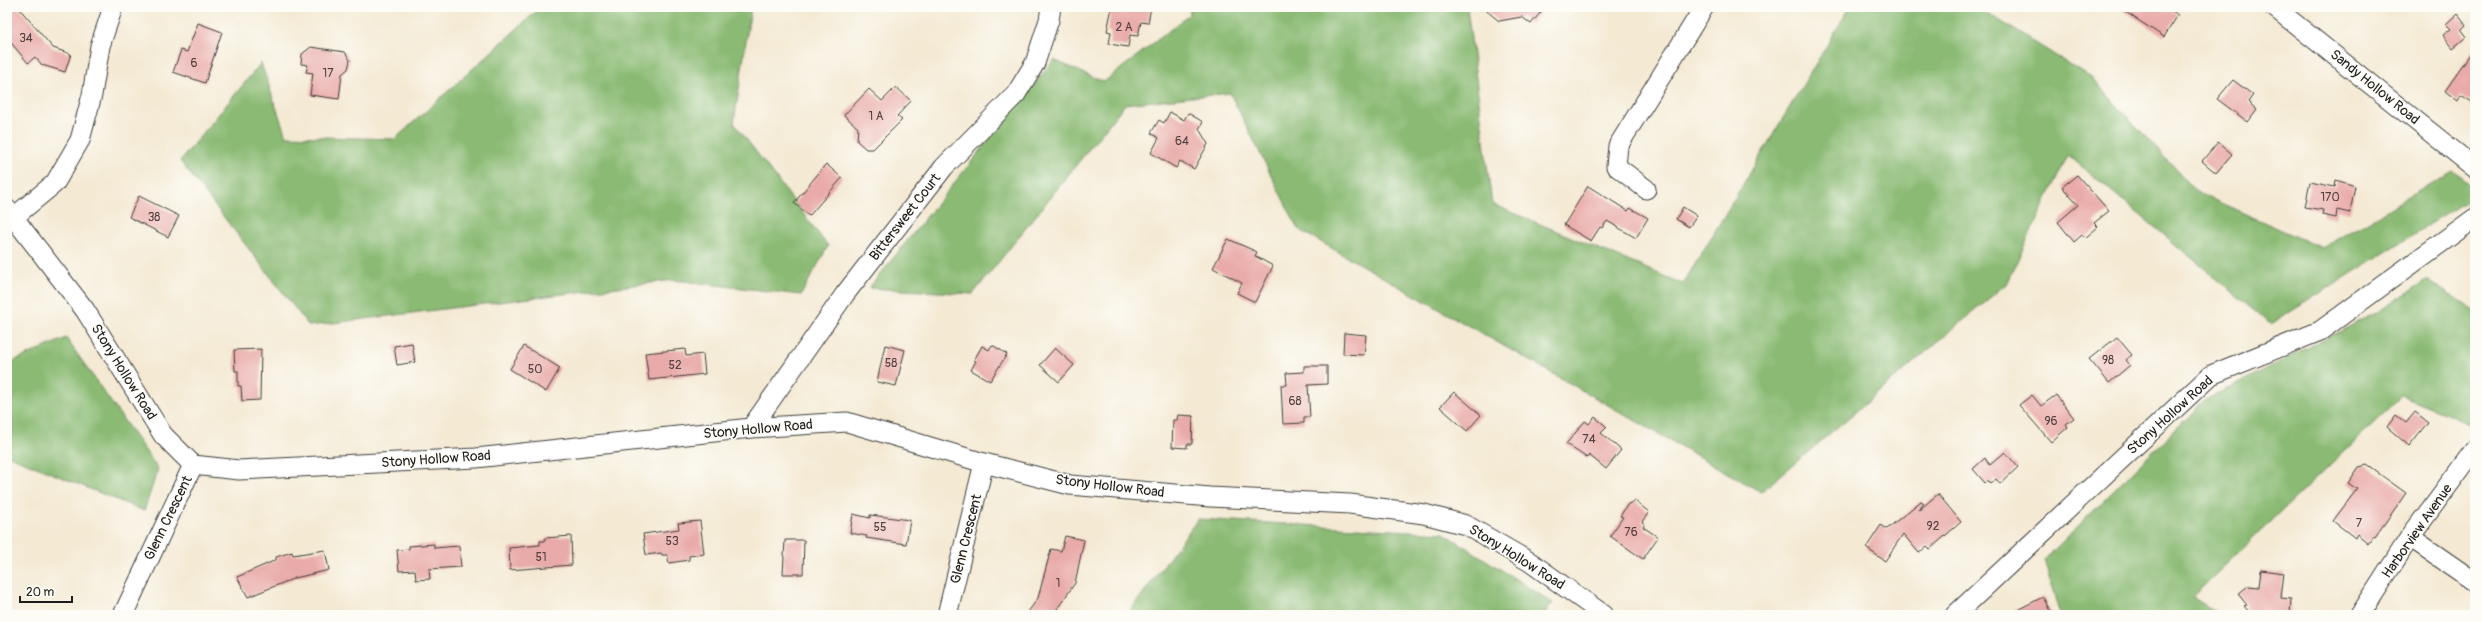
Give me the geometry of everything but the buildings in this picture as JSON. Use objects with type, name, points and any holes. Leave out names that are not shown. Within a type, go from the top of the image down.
[{"type":"street","points":[[10,213],[55,183],[80,140],[92,95],[100,46],[113,7]]},
{"type":"street","name":"Bittersweet Court","points":[[751,428],[845,294],[944,167],[1016,94],[1035,63],[1049,20],[1051,7]]},
{"type":"street","points":[[1646,189],[1616,166],[1618,146],[1704,7]]},
{"type":"street","name":"Sandy Hollow Road","points":[[2274,7],[2475,168]]},
{"type":"street","name":"Stony Hollow Road","points":[[10,213],[84,310],[163,434],[193,465],[239,470],[476,458],[751,428],[847,422],[984,463],[1070,484],[1210,496],[1350,504],[1424,514],[1466,525],[1530,562],[1604,615]]},
{"type":"street","name":"Stony Hollow Road","points":[[1955,615],[2210,375],[2320,331],[2475,218]]},
{"type":"street","name":"Harborview Avenue","points":[[2360,615],[2410,537],[2475,449]]},
{"type":"street","name":"Glenn Crescent","points":[[947,615],[984,463]]},
{"type":"street","name":"Glenn Crescent","points":[[123,615],[193,465]]},
{"type":"street","points":[[2410,537],[2475,582]]},
{"type":"green space","points":[[541,7],[751,7],[734,123],[828,246],[801,295],[674,280],[309,326],[180,161],[261,63],[286,136],[395,139]]},
{"type":"green space","points":[[1191,7],[1467,7],[1492,204],[1683,284],[1850,7],[1978,7],[2093,79],[2196,192],[2322,248],[2453,171],[2475,191],[2475,196],[2271,324],[2068,155],[2006,284],[1761,492],[1298,229],[1230,93],[1125,104],[973,294],[869,288],[1054,60],[1104,82],[1189,15]]},
{"type":"green space","points":[[2427,280],[2475,311],[2475,426],[2402,396],[2192,597],[2221,615],[2060,615],[2044,560],[2205,400],[2376,313]]},
{"type":"green space","points":[[66,338],[158,469],[144,511],[7,455],[7,364]]},
{"type":"green space","points":[[1198,519],[1444,533],[1553,603],[1543,615],[1127,615]]}]
